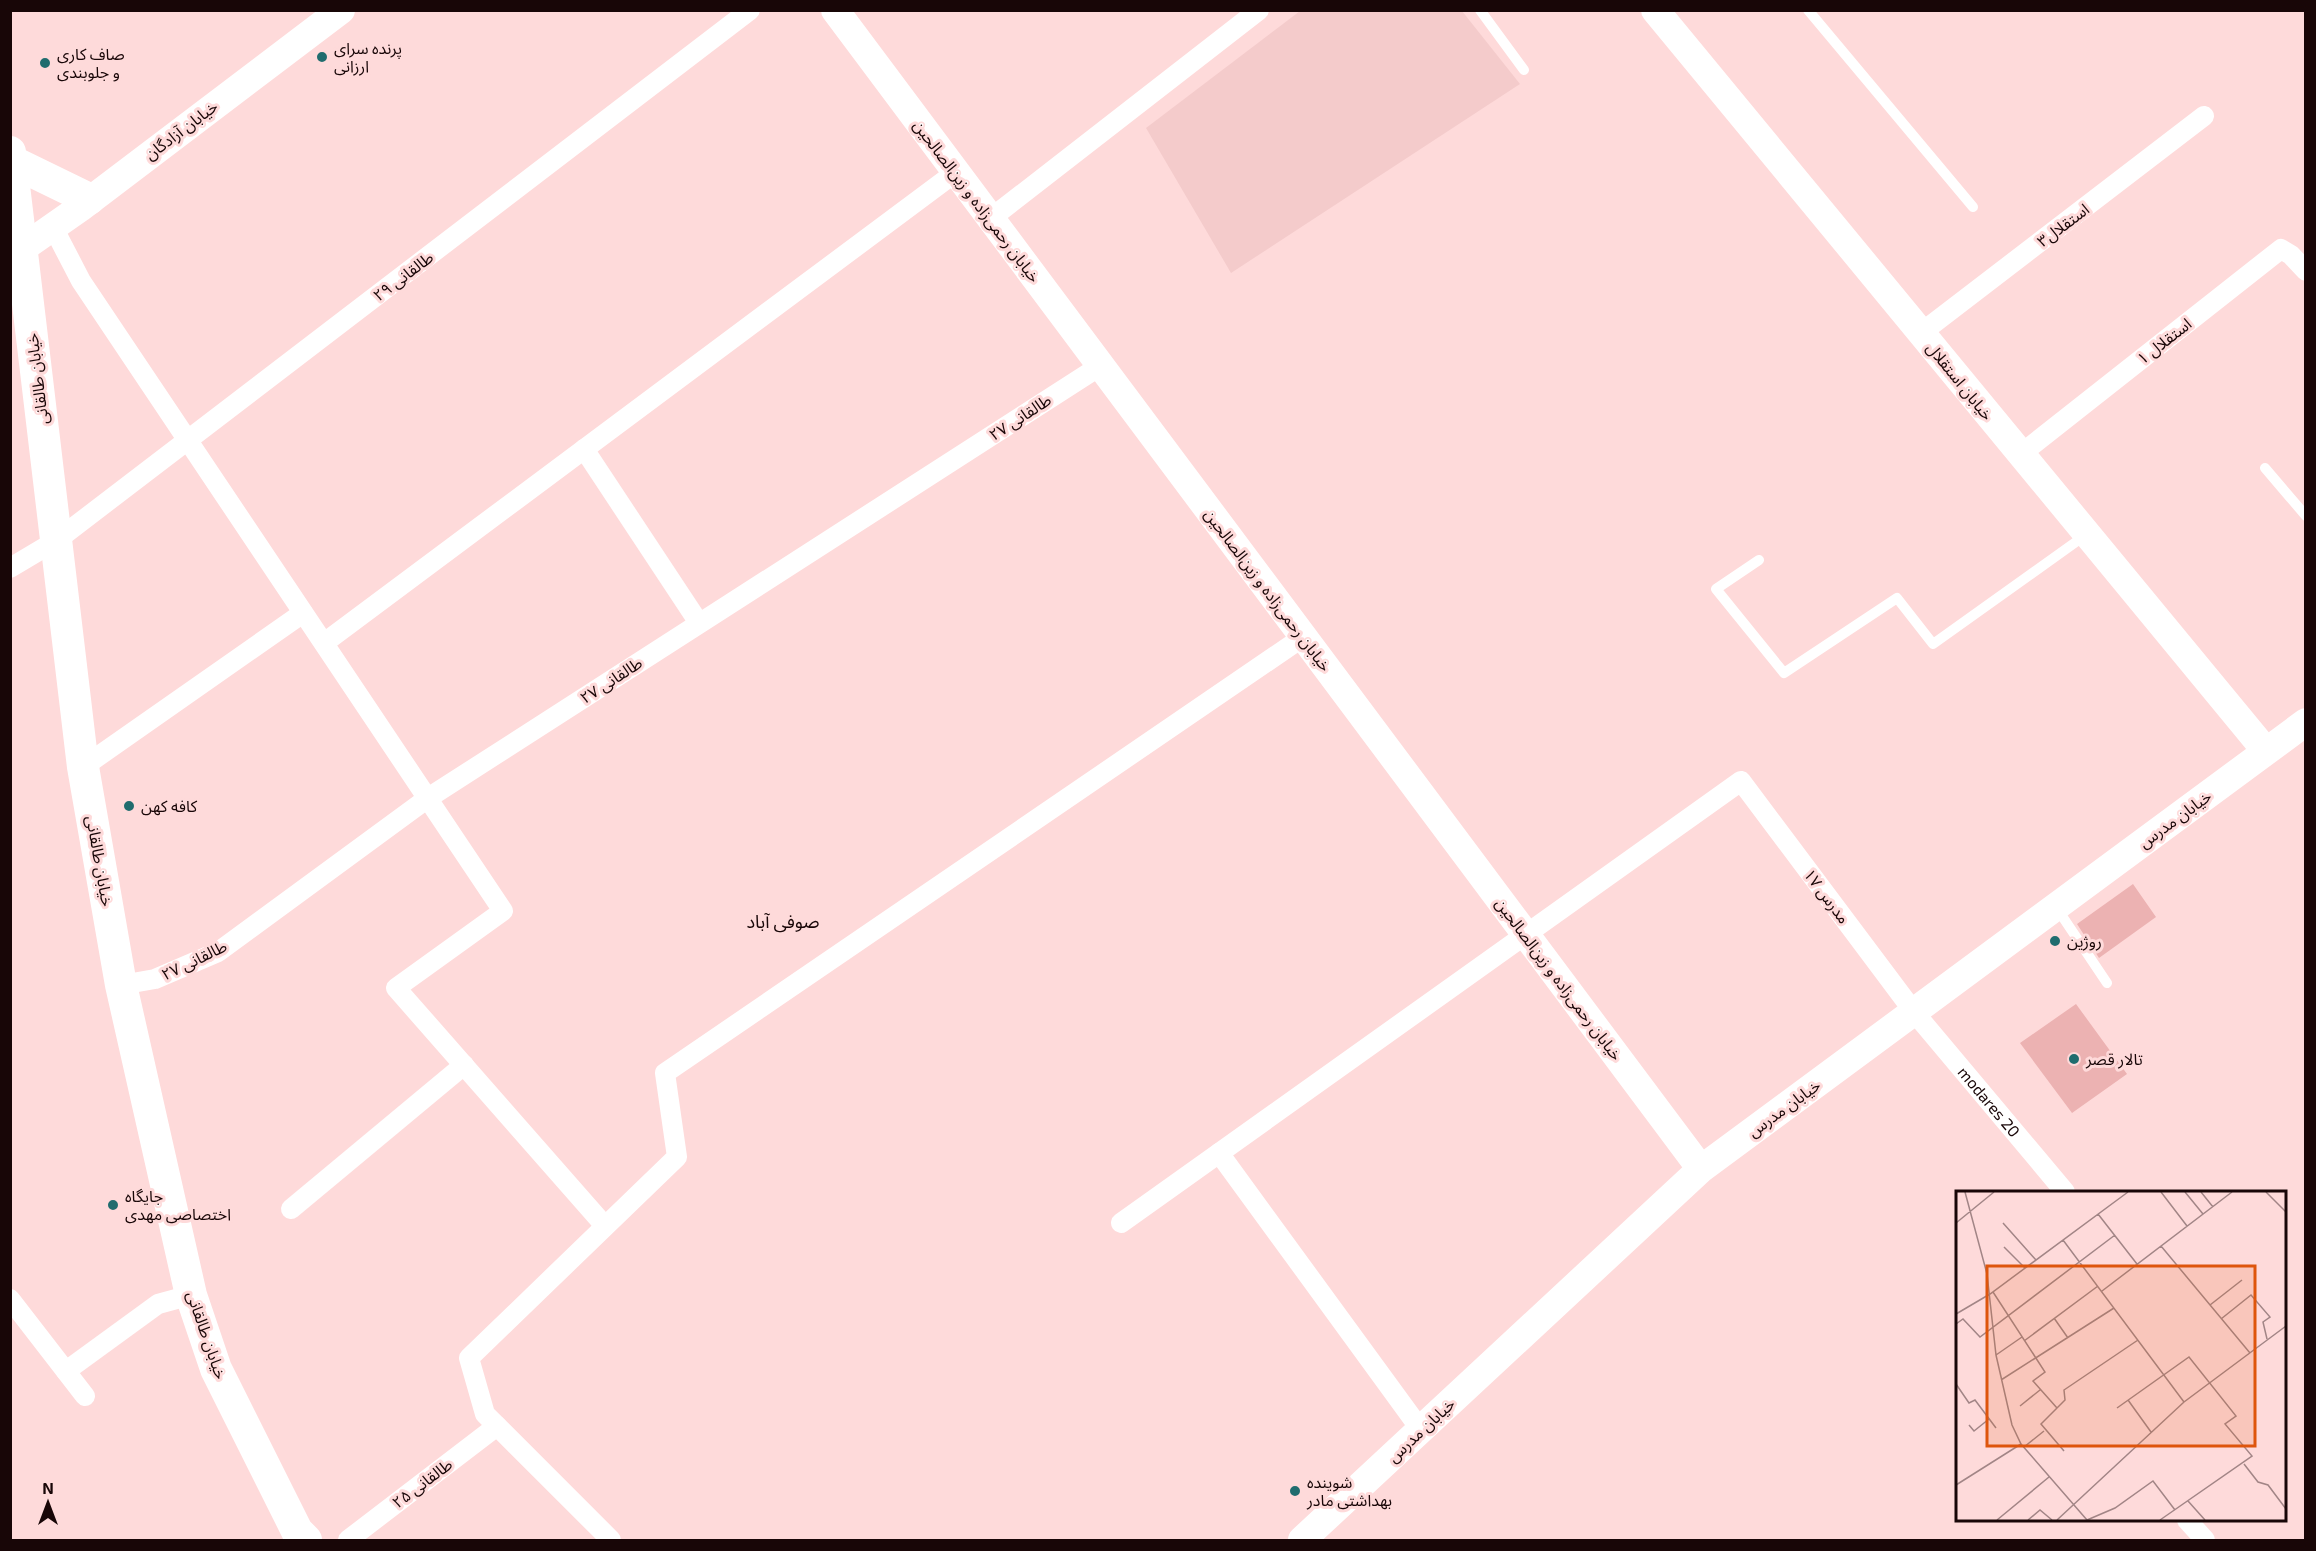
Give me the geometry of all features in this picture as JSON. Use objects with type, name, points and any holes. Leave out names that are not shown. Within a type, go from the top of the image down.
[{"type":"main road","points":[[11,156],[86,202]]},
{"type":"main road","name":"خیابان طالقانی","points":[[11,156],[19,251],[57,540],[83,767],[121,985],[191,1295],[216,1369],[295,1537]]},
{"type":"street","name":"طالقانی ۲۹","points":[[10,568],[57,540],[750,10]]},
{"type":"street","name":"خیابان رحمی‌زاده و زین‌الصالحین","points":[[835,10],[1701,1169]]},
{"type":"street","points":[[990,219],[1259,10]]},
{"type":"street","name":"خیابان استقلال","points":[[1655,10],[2266,751]]},
{"type":"street","name":"خیابان آزادگان","points":[[19,251],[331,13]]},
{"type":"street","name":"استقلال۳","points":[[1921,333],[2204,116]]},
{"type":"street","points":[[324,643],[956,172]]},
{"type":"street","points":[[19,251],[28,242],[86,202]]},
{"type":"street","points":[[53,227],[81,281],[503,911],[396,988],[605,1226]]},
{"type":"street","name":"استقلال ۱","points":[[2021,454],[2281,249],[2291,255],[2306,271]]},
{"type":"street","name":"طالقانی ۲۷","points":[[121,985],[155,979],[218,952],[428,798],[1100,366]]},
{"type":"street","points":[[584,449],[699,623]]},
{"type":"street","points":[[83,767],[303,613]]},
{"type":"street","points":[[610,1540],[485,1414],[469,1358],[676,1157],[665,1073],[1303,637]]},
{"type":"street","name":"خیابان مدرس","points":[[1302,1540],[1701,1169],[2306,722]]},
{"type":"street","name":"مدرس ۱۷","points":[[1526,934],[1741,781],[1914,1012]]},
{"type":"street","points":[[1121,1223],[1526,934]]},
{"type":"street","name":"modares 20","points":[[1914,1012],[2064,1191]]},
{"type":"street","points":[[291,1209],[464,1065]]},
{"type":"street","points":[[1219,1153],[1421,1430]]},
{"type":"street","points":[[66,1371],[159,1304],[191,1295]]},
{"type":"street","points":[[10,1299],[16,1319],[66,1371],[85,1396]]},
{"type":"street","name":"طالقانی ۲۵","points":[[348,1540],[497,1426]]},
{"type":"street","points":[[2188,1521],[2205,1540]]},
{"type":"lane","points":[[1480,10],[1524,70]]},
{"type":"lane","points":[[1808,10],[1973,207]]},
{"type":"lane","points":[[2265,468],[2306,516]]},
{"type":"lane","points":[[1759,560],[1716,589],[1784,673],[1897,598],[1933,644],[2087,534]]},
{"type":"lane","points":[[2055,907],[2107,983]]},
{"type":"shaded area","points":[[1300,11],[1462,11],[1520,84],[1231,273],[1146,128]]},
{"type":"building","points":[[2133,884],[2156,917],[2099,958],[2077,924]]},
{"type":"building","name":"تالار قصر","points":[[2076,1004],[2127,1074],[2072,1113],[2020,1043]]},
{"type":"place","name":"پرنده سرای ارزانی","points":[[322,57]]},
{"type":"place","name":"صاف کاری و جلوبندی","points":[[45,63]]},
{"type":"place","name":"کافه کهن","points":[[129,806]]},
{"type":"place","name":"روژین","points":[[2055,941]]},
{"type":"place","name":"تالار قصر","points":[[2074,1059]]},
{"type":"place","name":"جایگاه اختصاصی مهدی","points":[[113,1205]]},
{"type":"place","name":"شوینده بهداشتی مادر","points":[[1295,1491]]},
{"type":"district","name":"صوفی آباد","points":[[783,922]]}]
